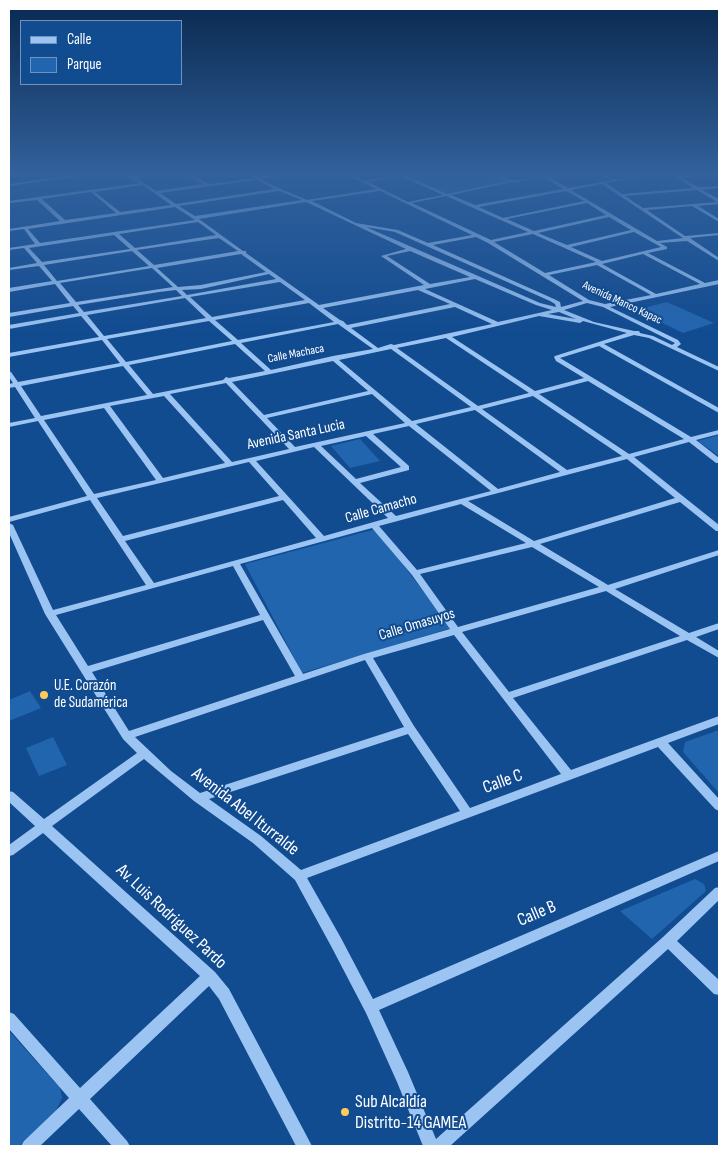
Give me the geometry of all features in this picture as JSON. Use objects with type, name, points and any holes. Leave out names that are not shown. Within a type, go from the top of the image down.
[{"type":"street","points":[[9,230],[25,228],[39,245]]},
{"type":"street","points":[[9,249],[149,228]]},
{"type":"street","points":[[209,228],[376,349]]},
{"type":"street","points":[[365,228],[538,304],[592,323]]},
{"type":"street","points":[[378,228],[396,231],[552,300],[558,304],[559,310]]},
{"type":"street","name":"Avenida Manco Kapac","points":[[459,228],[490,242],[587,301],[605,306],[676,341],[678,344],[674,346],[719,369]]},
{"type":"street","points":[[524,228],[566,246],[655,295]]},
{"type":"street","points":[[490,242],[552,228]]},
{"type":"street","points":[[632,228],[665,248]]},
{"type":"street","points":[[671,228],[719,260]]},
{"type":"street","points":[[566,246],[636,230]]},
{"type":"street","points":[[116,234],[269,371]]},
{"type":"street","points":[[658,242],[719,234]]},
{"type":"street","points":[[9,269],[221,236]]},
{"type":"street","points":[[429,286],[383,256],[412,248],[476,236]]},
{"type":"street","points":[[26,247],[151,395]]},
{"type":"street","points":[[544,275],[665,248]]},
{"type":"street","points":[[9,290],[244,252]]},
{"type":"street","points":[[644,253],[703,284]]},
{"type":"street","points":[[710,254],[719,253]]},
{"type":"street","points":[[9,315],[73,304],[201,287],[271,272]]},
{"type":"street","points":[[318,307],[492,273]]},
{"type":"street","points":[[9,327],[282,280]]},
{"type":"street","points":[[605,306],[719,282]]},
{"type":"street","points":[[419,288],[497,324]]},
{"type":"street","points":[[9,355],[310,301]]},
{"type":"street","name":"Calle Machaca","points":[[9,425],[226,379],[447,336],[559,310],[587,301]]},
{"type":"street","points":[[347,327],[455,305]]},
{"type":"street","points":[[538,314],[637,332],[674,346]]},
{"type":"street","points":[[12,385],[340,322]]},
{"type":"street","points":[[637,332],[601,344],[561,354],[557,357],[558,360],[689,439],[719,461]]},
{"type":"street","points":[[447,336],[628,456],[719,529]]},
{"type":"street","points":[[601,344],[719,411]]},
{"type":"street","points":[[391,346],[566,473]]},
{"type":"street","points":[[333,358],[410,423],[497,492]]},
{"type":"street","points":[[9,373],[12,385],[38,418],[152,585]]},
{"type":"street","points":[[226,379],[293,449]]},
{"type":"street","name":"Avenida Santa Lucia","points":[[9,520],[250,459],[535,394],[589,379]]},
{"type":"street","points":[[165,392],[230,464]]},
{"type":"street","points":[[262,417],[374,392]]},
{"type":"street","points":[[106,404],[161,481]]},
{"type":"street","name":"Calle Camacho","points":[[50,614],[394,518],[719,432]]},
{"type":"street","points":[[355,482],[406,468],[367,433]]},
{"type":"street","points":[[316,445],[394,518]]},
{"type":"street","points":[[250,459],[322,539]]},
{"type":"street","points":[[122,539],[285,497]]},
{"type":"street","points":[[415,573],[532,544],[680,499]]},
{"type":"street","points":[[462,501],[719,655]]},
{"type":"street","name":"Avenida Abel Iturralde","points":[[9,525],[50,614],[127,736],[143,754],[198,798],[284,861],[299,876],[395,1057],[432,1146]]},
{"type":"street","points":[[374,525],[415,573],[455,630],[569,776]]},
{"type":"street","name":"Calle Omasuyos","points":[[127,736],[367,656],[607,588],[719,552]]},
{"type":"street","points":[[235,562],[264,617],[300,677]]},
{"type":"street","points":[[86,670],[264,617]]},
{"type":"street","points":[[507,696],[719,626]]},
{"type":"street","points":[[367,656],[410,729],[468,814]]},
{"type":"street","name":"Calle C","points":[[299,876],[719,720]]},
{"type":"street","points":[[198,798],[410,729]]},
{"type":"street","points":[[660,743],[719,806]]},
{"type":"street","points":[[9,851],[143,754]]},
{"type":"street","name":"Av. Luis Rodriguez Pardo","points":[[9,794],[210,976],[224,994],[304,1146]]},
{"type":"street","name":"Calle B","points":[[370,1007],[719,856]]},
{"type":"street","points":[[439,1146],[668,941],[719,892]]},
{"type":"street","points":[[668,941],[719,989]]},
{"type":"street","points":[[29,1146],[210,976]]},
{"type":"street","points":[[9,1019],[122,1146]]},
{"type":"green space","points":[[667,302],[714,323],[683,333],[636,310]]},
{"type":"green space","points":[[719,435],[719,456],[698,441]]},
{"type":"green space","points":[[360,439],[380,461],[350,468],[331,446]]},
{"type":"green space","points":[[376,529],[451,628],[302,673],[245,564]]},
{"type":"green space","points":[[30,691],[41,708],[9,721],[9,700]]},
{"type":"green space","points":[[719,730],[719,793],[683,752],[685,742]]},
{"type":"green space","points":[[53,737],[67,765],[39,776],[26,748]]},
{"type":"green space","points":[[695,879],[704,884],[706,891],[652,939],[620,911]]},
{"type":"green space","points":[[9,1031],[60,1088],[62,1098],[56,1111],[19,1146],[9,1146]]},
{"type":"place","name":"U.E. Corazón de Sudamérica","points":[[44,695]]},
{"type":"place","name":"Sub Alcaldía Distrito-14 GAMEA","points":[[345,1112]]}]
